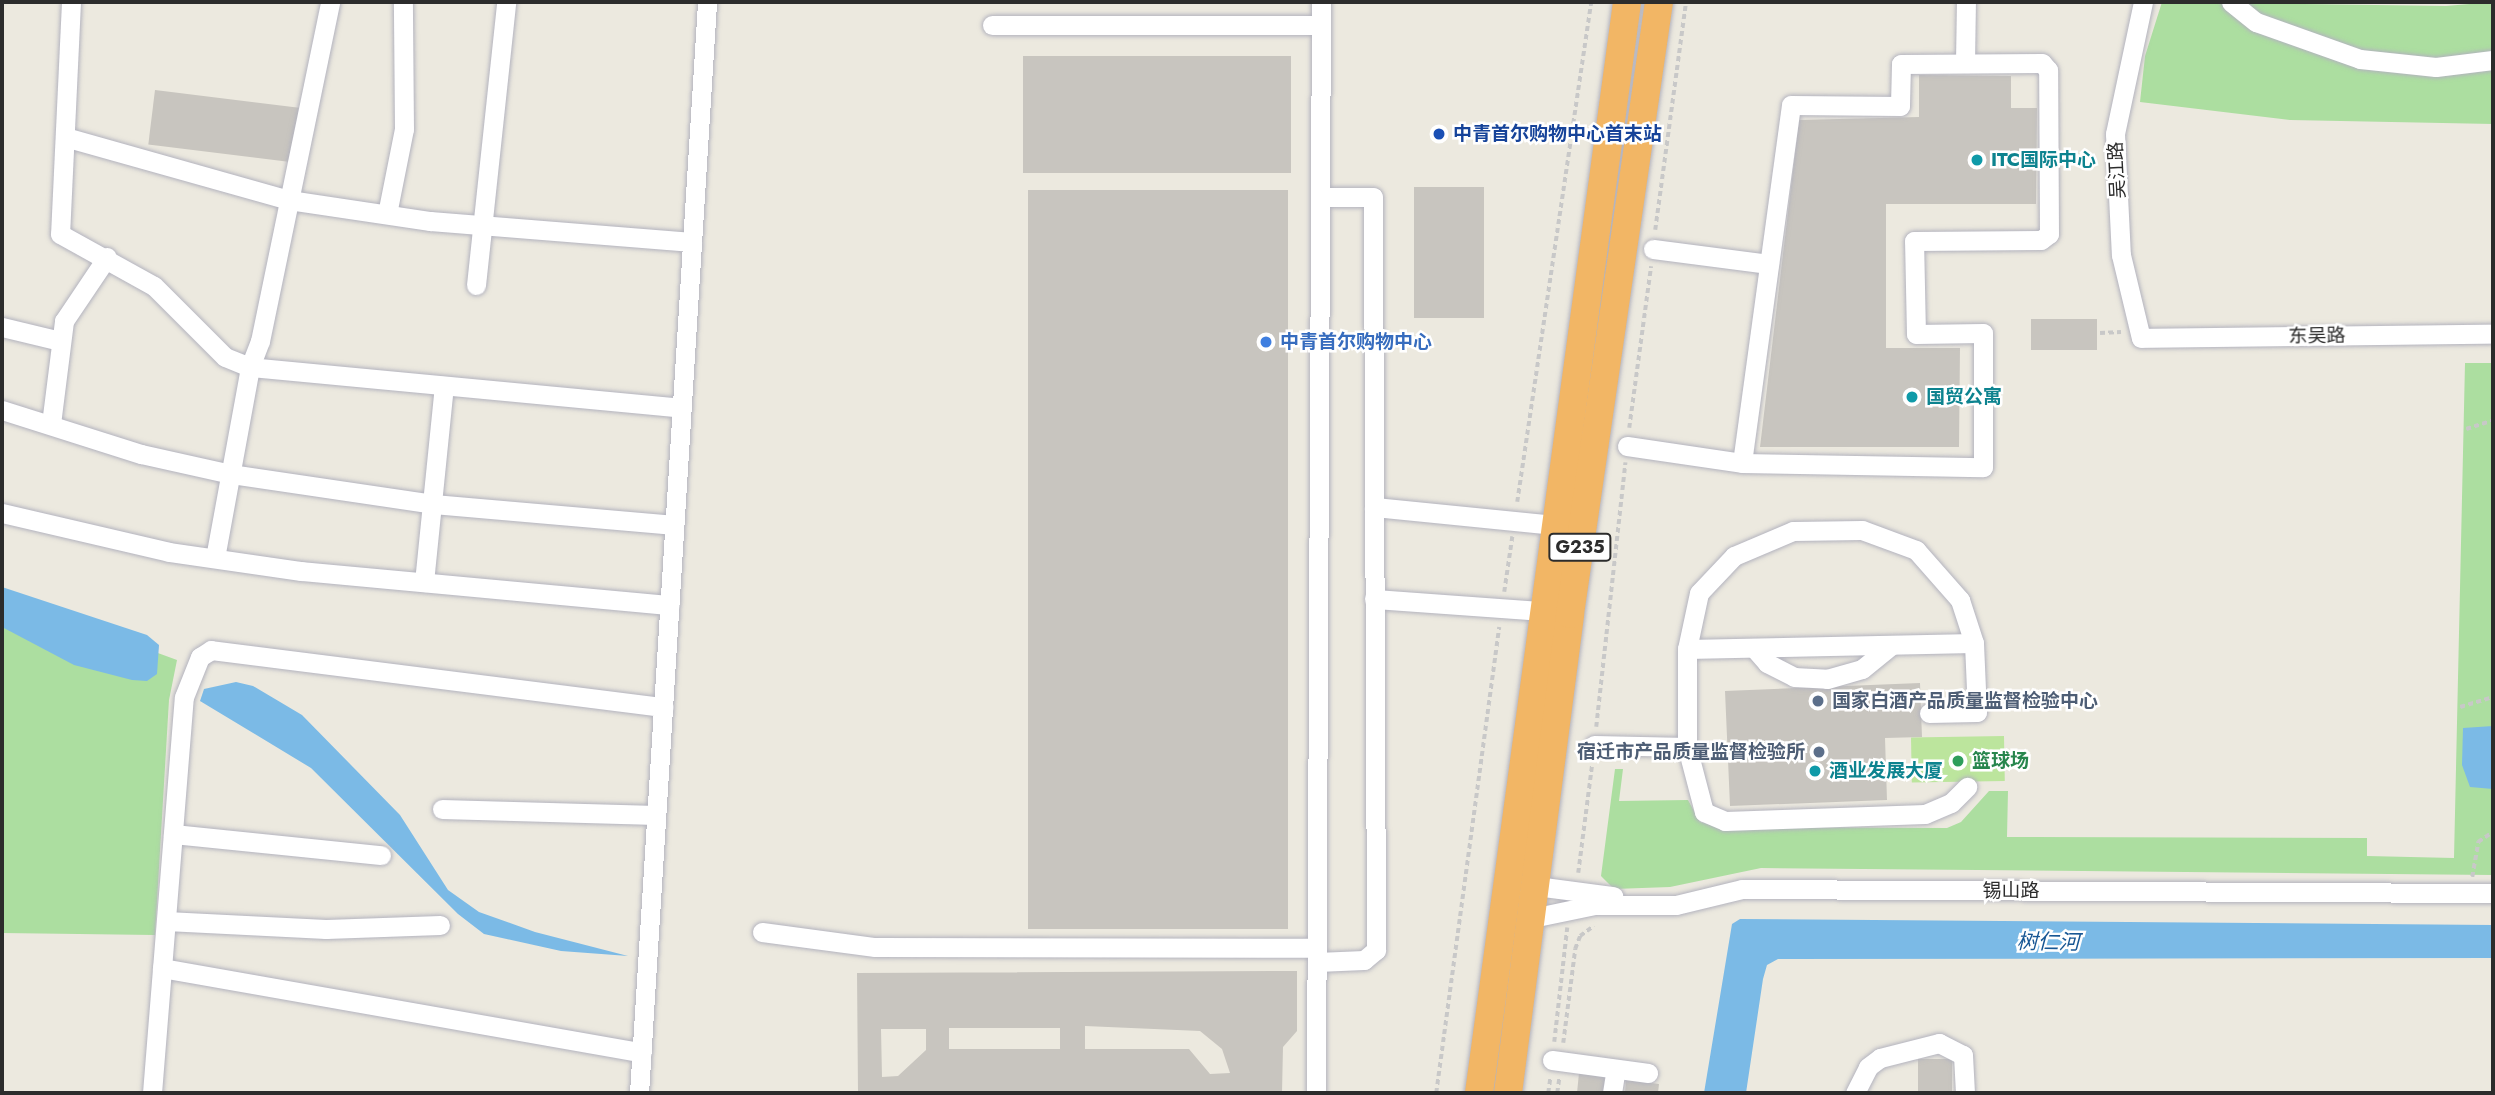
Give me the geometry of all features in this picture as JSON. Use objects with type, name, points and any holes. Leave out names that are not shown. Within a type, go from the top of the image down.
[{"type":"highway","name":"G235","points":[[1508,1093],[1536,886],[1556,613],[1555,525],[1627,2]]},
{"type":"highway","name":"G235","points":[[1479,1093],[1556,613],[1659,2]]},
{"type":"street","points":[[71,2],[60,234],[107,257],[154,286],[225,357],[250,367],[681,408]]},
{"type":"street","points":[[215,558],[250,367],[289,200],[330,2]]},
{"type":"street","points":[[387,214],[404,130],[403,2]]},
{"type":"street","points":[[476,285],[486,225],[506,2]]},
{"type":"street","points":[[639,1093],[707,2]]},
{"type":"street","points":[[1316,1093],[1321,2]]},
{"type":"street","points":[[1965,63],[1966,2]]},
{"type":"street","name":"吴江路","points":[[2141,338],[2121,255],[2115,134],[2143,2]]},
{"type":"street","points":[[2231,2],[2256,22],[2360,59],[2436,67],[2493,60]]},
{"type":"street","points":[[992,25],[1321,24]]},
{"type":"street","points":[[1627,446],[1742,463],[1983,467],[1983,333],[1916,334],[1914,241],[2041,240],[2049,234],[2048,70],[2042,63],[1901,64],[1900,106],[1791,105],[1742,463]]},
{"type":"street","points":[[65,137],[289,200],[486,225],[692,242]]},
{"type":"street","points":[[762,932],[875,947],[1317,955],[1364,960],[1376,950],[1373,197],[1320,197]]},
{"type":"street","points":[[1653,249],[1769,264]]},
{"type":"street","points":[[51,424],[64,321],[107,257]]},
{"type":"street","points":[[2,327],[60,341]]},
{"type":"street","name":"东吴路","points":[[2141,338],[2493,334]]},
{"type":"street","points":[[424,582],[444,386]]},
{"type":"street","points":[[2,410],[141,454],[232,474],[434,504],[674,525]]},
{"type":"street","points":[[1374,507],[1555,525]]},
{"type":"street","points":[[2,513],[215,558],[424,582],[669,605]]},
{"type":"street","points":[[1929,713],[1978,712],[1974,643],[1960,600],[1916,550],[1862,530],[1826,527],[1758,544],[1707,579],[1696,602],[1686,649],[1687,747],[1704,812],[1725,821],[1925,814],[1951,803],[1967,787]]},
{"type":"street","points":[[1374,599],[1556,613]]},
{"type":"street","points":[[1686,649],[1974,643]]},
{"type":"street","points":[[1754,648],[1767,663],[1794,677],[1827,679],[1862,669],[1892,645]]},
{"type":"street","points":[[152,1093],[184,697],[200,657],[211,650],[663,707]]},
{"type":"street","points":[[1594,745],[1687,747]]},
{"type":"street","points":[[442,809],[656,815]]},
{"type":"street","points":[[173,834],[382,855]]},
{"type":"street","name":"锡山路","points":[[1536,886],[1644,899],[1742,878],[2493,882]]},
{"type":"street","name":"锡山路","points":[[1532,918],[1568,914],[1594,905],[1676,905],[1742,889],[2493,893]]},
{"type":"street","points":[[166,921],[326,929],[440,925]]},
{"type":"street","points":[[162,968],[642,1053]]},
{"type":"street","points":[[1855,1093],[1868,1067],[1880,1058],[1939,1043],[1963,1055],[1965,1093]]},
{"type":"street","points":[[1556,1061],[1648,1073]]},
{"type":"street","points":[[1612,1093],[1616,1069]]},
{"type":"path","points":[[1436,1093],[1514,521],[1591,2]]},
{"type":"path","points":[[1575,892],[1627,446],[1686,2]]},
{"type":"path","points":[[2466,429],[2493,419]]},
{"type":"path","points":[[2460,707],[2493,697]]},
{"type":"path","points":[[2472,882],[2479,842],[2493,832]]},
{"type":"path","points":[[1557,1093],[1556,1061],[1568,914]]},
{"type":"path","points":[[1548,1093],[1575,949],[1580,936],[1597,924]]},
{"type":"green space","points":[[2162,2],[2446,6],[2493,2],[2493,124],[2290,120],[2140,102],[2145,56]]},
{"type":"green space","points":[[2465,363],[2493,363],[2493,875],[1761,868],[1670,887],[1614,889],[1601,876],[1615,769],[1623,769],[1619,801],[1688,800],[1700,822],[1720,827],[1947,828],[1961,822],[1989,791],[2008,791],[2007,837],[2367,838],[2367,856],[2454,858]]},
{"type":"green space","points":[[2,596],[177,660],[169,700],[155,935],[2,933]]},
{"type":"green space","name":"篮球场","points":[[2004,736],[2005,781],[1912,783],[1911,738]]},
{"type":"water","points":[[2,587],[147,635],[159,645],[157,674],[147,681],[132,680],[74,665],[2,627]]},
{"type":"water","points":[[236,682],[253,686],[302,715],[400,815],[448,890],[479,912],[535,932],[628,956],[561,951],[484,934],[458,914],[311,768],[200,701],[204,689]]},
{"type":"water","points":[[2493,726],[2493,789],[2470,787],[2462,765],[2463,728]]},
{"type":"water","name":"树仁河","points":[[1740,919],[2493,925],[2493,958],[1778,959],[1767,965],[1763,979],[1746,1093],[1704,1093],[1732,924]]},
{"type":"building","points":[[1023,56],[1291,56],[1291,173],[1023,173]]},
{"type":"building","points":[[1919,75],[2011,76],[2011,108],[2037,108],[2036,204],[1886,204],[1886,348],[1960,348],[1959,447],[1760,447],[1799,120],[1919,117]]},
{"type":"building","points":[[155,90],[299,108],[292,162],[148,145]]},
{"type":"building","points":[[1414,187],[1484,187],[1484,318],[1414,318]]},
{"type":"building","points":[[1028,190],[1288,190],[1288,929],[1028,929]]},
{"type":"building","points":[[2031,319],[2097,319],[2097,350],[2031,350]]},
{"type":"building","points":[[1920,683],[1922,737],[1885,738],[1887,800],[1730,806],[1725,691]]},
{"type":"building","points":[[1297,971],[1297,1031],[1283,1047],[1282,1093],[858,1093],[857,973]],"holes":[[[1085,1026],[1200,1031],[1222,1049],[1230,1073],[1210,1074],[1189,1049],[1085,1049]],[[949,1028],[1060,1028],[1060,1049],[949,1049]],[[881,1029],[926,1029],[926,1050],[898,1076],[882,1077]]]},
{"type":"building","points":[[1918,1059],[1952,1059],[1952,1093],[1918,1093]]},
{"type":"building","points":[[1579,1073],[1605,1076],[1603,1093],[1577,1093]]},
{"type":"building","points":[[1626,1080],[1659,1084],[1658,1093],[1625,1093]]},
{"type":"place","name":"中青首尔购物中心首末站","points":[[1439,134]]},
{"type":"place","name":"ITC国际中心","points":[[1977,160]]},
{"type":"place","name":"中青首尔购物中心","points":[[1266,342]]},
{"type":"place","name":"国贸公寓","points":[[1912,397]]},
{"type":"place","name":"国家白酒产品质量监督检验中心","points":[[1818,701]]},
{"type":"place","name":"宿迁市产品质量监督检验所","points":[[1819,752]]},
{"type":"place","name":"篮球场","points":[[1958,761]]},
{"type":"place","name":"酒业发展大厦","points":[[1815,771]]}]
